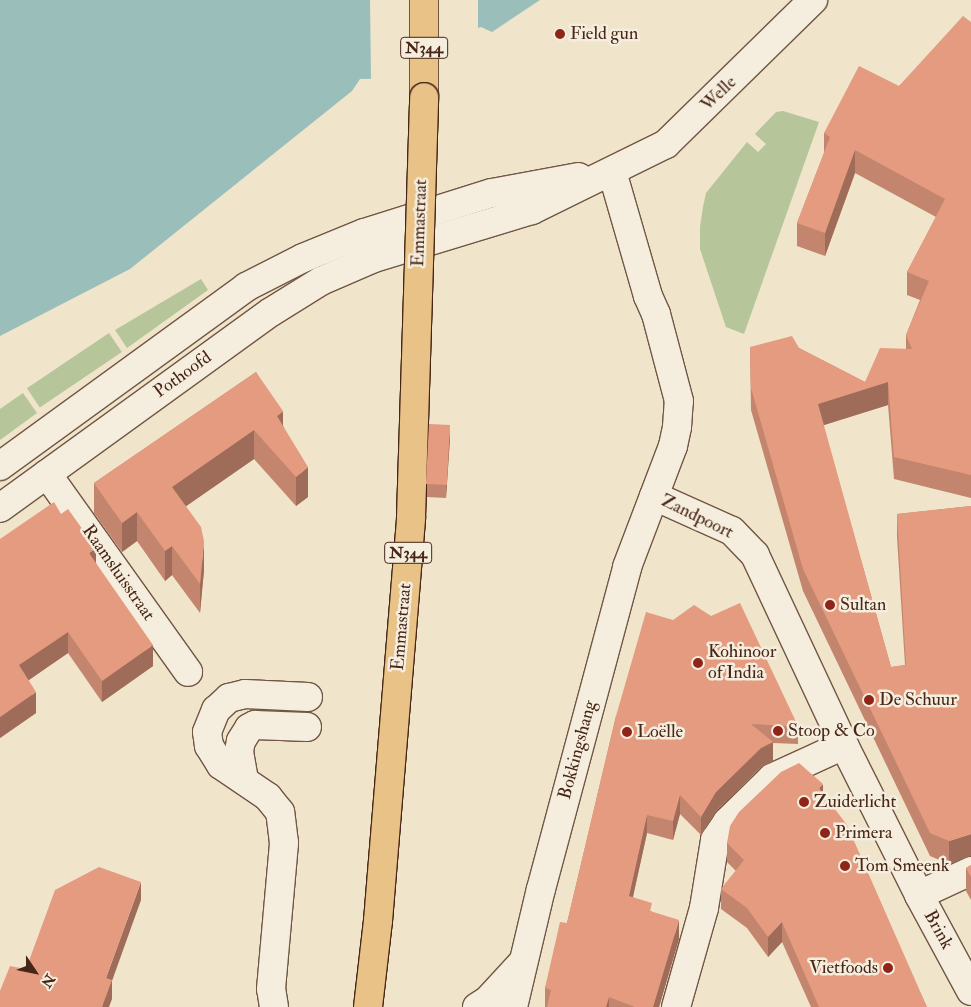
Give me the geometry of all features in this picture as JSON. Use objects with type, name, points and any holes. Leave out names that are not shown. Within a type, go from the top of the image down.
[{"type":"main road","name":"Emmastraat","points":[[368,1007],[379,912],[411,517],[424,96],[424,0]]},
{"type":"street","name":"Welle","points":[[369,245],[492,193],[612,171],[666,144],[814,0]]},
{"type":"street","name":"Zandpoort","points":[[612,171],[648,296],[656,314],[679,402],[673,446],[654,496],[732,531],[755,555],[844,745],[919,894]]},
{"type":"street","name":"Pothoofd","points":[[0,466],[246,288],[303,258],[369,245]]},
{"type":"street","name":"Pothoofd","points":[[0,508],[271,312],[321,281],[369,245]]},
{"type":"street","name":"Raamsluisstraat","points":[[47,474],[188,672]]},
{"type":"street","name":"Bokkingshang","points":[[513,1007],[627,567],[654,496]]},
{"type":"street","points":[[274,1007],[271,989],[284,826],[275,803],[221,765],[208,746],[207,732],[216,710],[229,698],[245,694],[308,697]]},
{"type":"street","points":[[244,780],[239,751],[249,728],[255,725],[307,727]]},
{"type":"street","points":[[676,1007],[704,908],[715,840],[728,822],[772,778],[844,745]]},
{"type":"street","points":[[919,894],[971,871]]},
{"type":"street","name":"Brink","points":[[919,894],[971,991]]},
{"type":"street","points":[[477,1007],[488,1000],[524,960]]},
{"type":"green space","points":[[783,111],[819,122],[744,334],[726,327],[700,249],[700,227],[703,207],[706,193],[747,142],[758,152],[766,144],[755,134],[776,112]]},
{"type":"green space","points":[[201,279],[208,290],[127,348],[115,330]]},
{"type":"green space","points":[[109,333],[122,352],[40,407],[27,388]]},
{"type":"green space","points":[[23,393],[37,413],[0,440],[0,409]]},
{"type":"water","points":[[0,0],[540,0],[492,32],[481,27],[472,30],[431,60],[420,78],[360,79],[352,91],[130,269],[0,336]]},
{"type":"pier","points":[[370,0],[478,0],[478,31],[474,32],[468,40],[466,62],[432,63],[421,80],[371,81]]},
{"type":"building","points":[[963,16],[971,22],[971,475],[894,457],[888,382],[818,404],[891,667],[906,665],[897,514],[971,506],[971,834],[949,841],[930,833],[803,569],[751,388],[750,347],[792,336],[799,348],[865,382],[880,348],[912,349],[906,335],[929,281],[907,272],[945,199],[855,150],[825,233],[797,223],[830,137],[824,133],[859,66],[899,86]]},
{"type":"building","points":[[256,372],[283,411],[277,416],[308,467],[296,477],[254,430],[172,487],[201,527],[204,541],[200,584],[172,546],[165,551],[137,512],[122,523],[94,483]]},
{"type":"building","points":[[429,424],[450,425],[447,485],[426,484]]},
{"type":"building","points":[[54,502],[61,514],[68,509],[96,548],[89,553],[153,645],[102,681],[68,632],[19,665],[36,692],[0,717],[0,539]]},
{"type":"building","points":[[740,603],[798,726],[751,724],[773,742],[761,748],[716,792],[701,817],[680,795],[673,821],[647,815],[629,896],[652,903],[650,911],[679,920],[653,1007],[635,1007],[609,997],[606,1007],[547,1007],[551,990],[545,988],[560,922],[567,923],[616,716],[646,612],[673,620],[694,605],[711,616]]},
{"type":"building","points":[[799,763],[823,784],[819,788],[847,825],[927,1007],[819,1007],[782,922],[768,937],[747,908],[721,889],[744,860],[727,843],[730,826],[739,812],[781,772]]},
{"type":"building","points":[[971,865],[971,877],[966,868]]},
{"type":"building","points":[[99,867],[141,882],[106,978],[112,980],[102,1007],[0,1007],[0,991],[10,966],[26,969],[55,890]]},
{"type":"place","name":"Field gun","points":[[560,34]]},
{"type":"place","name":"Sultan","points":[[830,605]]},
{"type":"place","name":"Kohinoor of India","points":[[698,663]]},
{"type":"place","name":"De Schuur","points":[[869,700]]},
{"type":"place","name":"Stoop & Co","points":[[778,731]]},
{"type":"place","name":"Loëlle","points":[[627,732]]},
{"type":"place","name":"Zuiderlicht","points":[[804,802]]},
{"type":"place","name":"Primera","points":[[825,833]]},
{"type":"place","name":"Tom Smeenk","points":[[845,866]]},
{"type":"place","name":"Vietfoods","points":[[888,968]]}]
